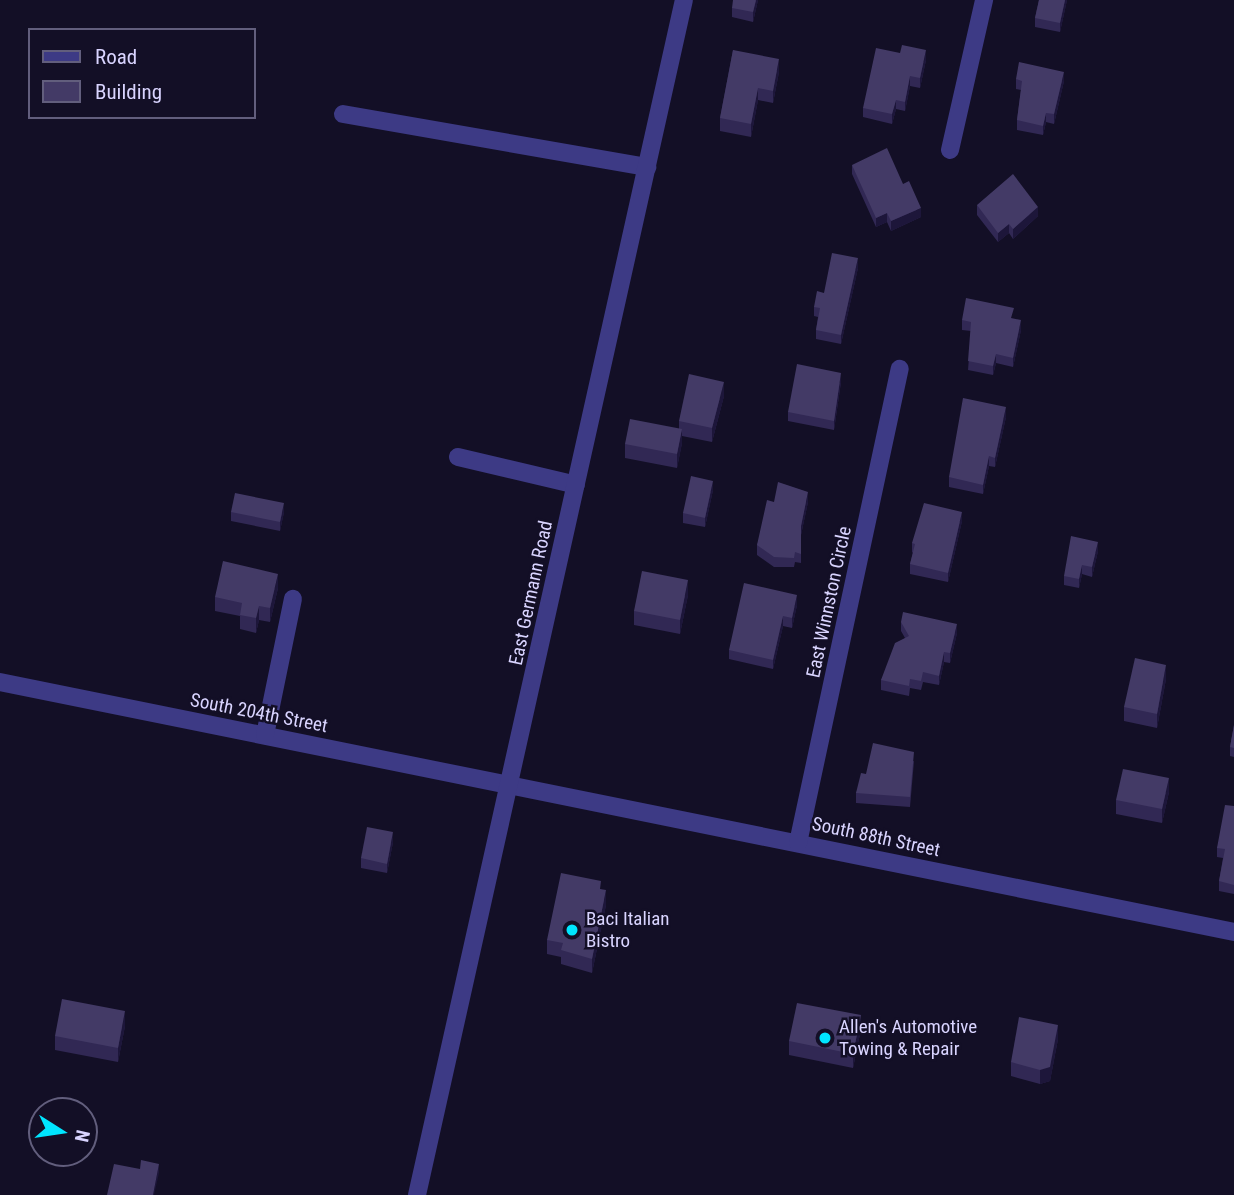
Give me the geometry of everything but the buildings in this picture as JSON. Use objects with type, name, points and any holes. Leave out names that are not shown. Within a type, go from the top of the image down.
[{"type":"street","name":"East Germann Road","points":[[417,1195],[684,0]]},
{"type":"street","points":[[950,150],[984,0]]},
{"type":"street","points":[[343,114],[647,167]]},
{"type":"street","name":"East Winnston Circle","points":[[798,843],[900,369]]},
{"type":"street","points":[[458,457],[576,485]]},
{"type":"street","points":[[265,735],[293,599]]},
{"type":"street","name":"South 204th Street","points":[[0,682],[510,785]]},
{"type":"street","name":"South 88th Street","points":[[510,785],[1234,932]]},
{"type":"place","name":"Baci Italian Bistro","points":[[572,930]]},
{"type":"place","name":"Allen's Automotive Towing & Repair","points":[[825,1038]]}]
